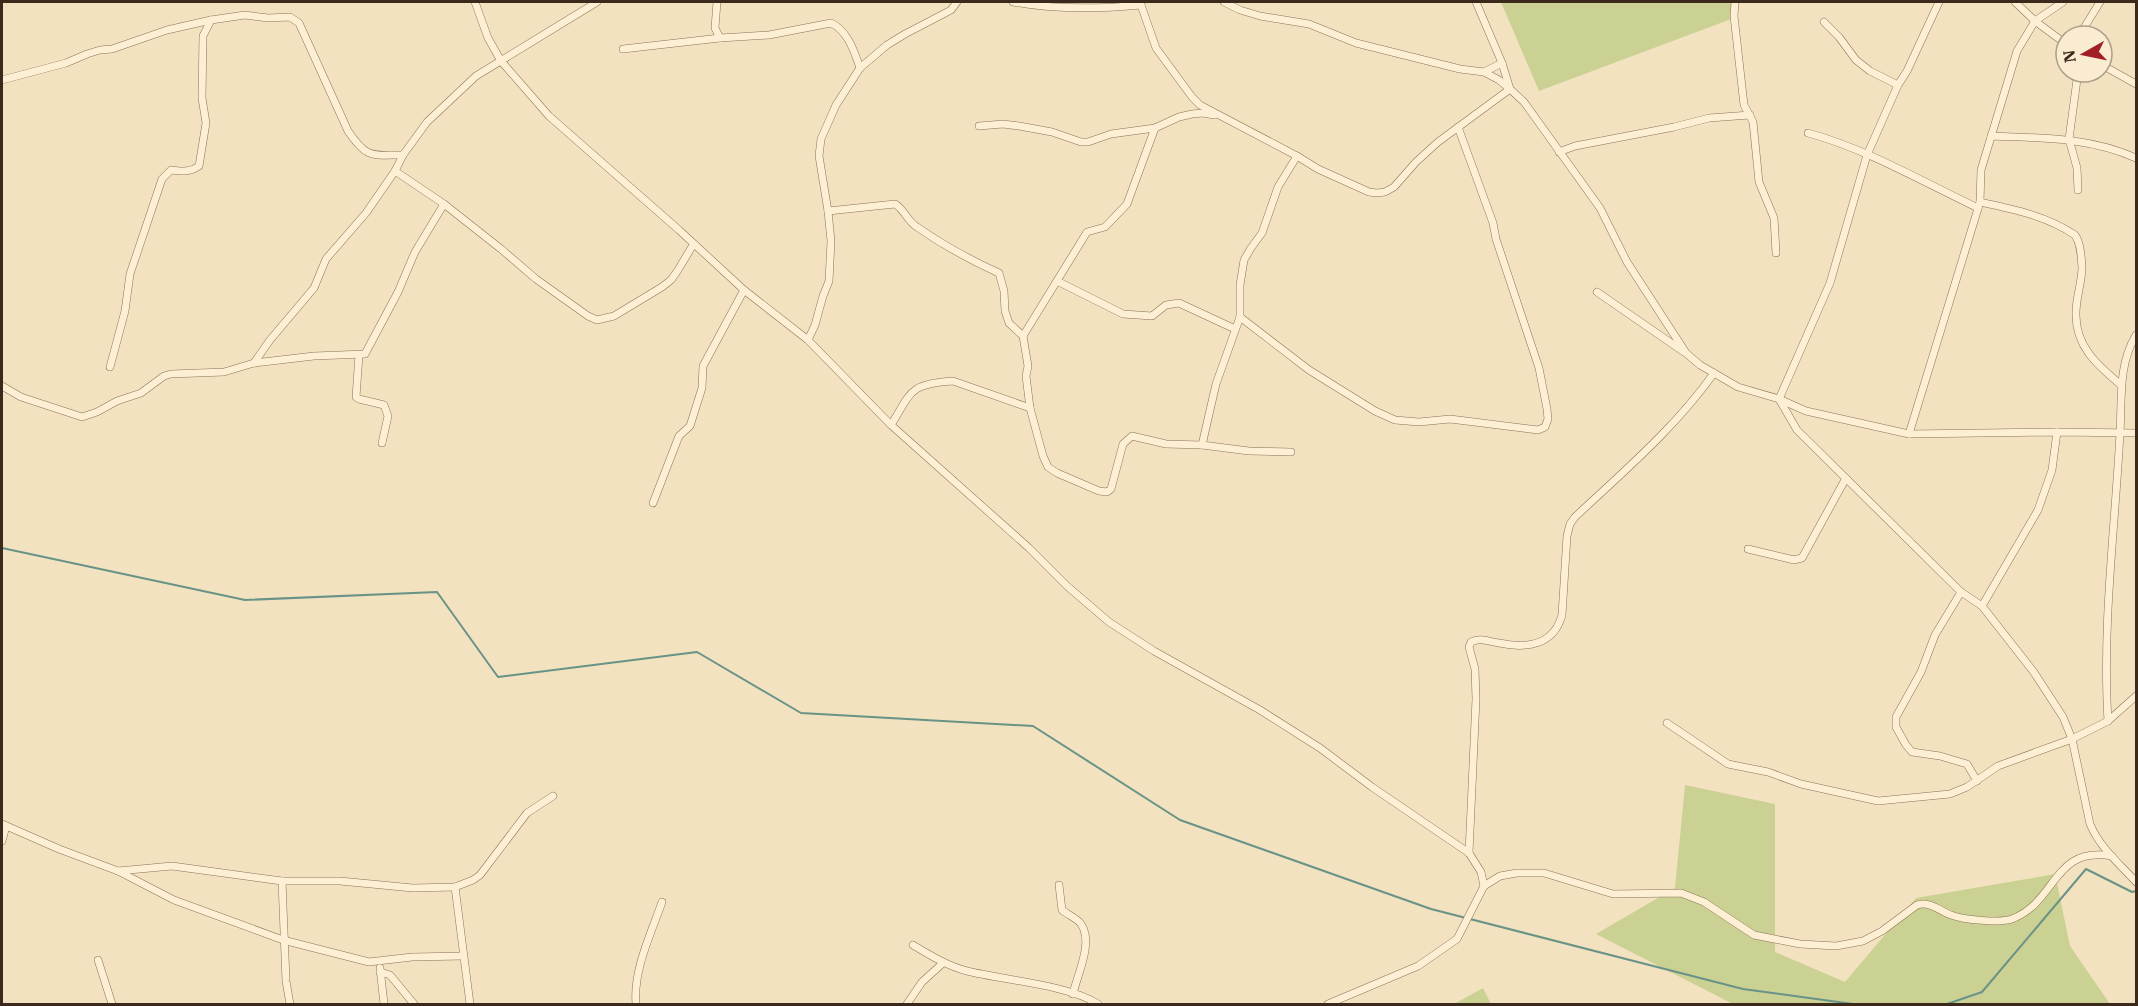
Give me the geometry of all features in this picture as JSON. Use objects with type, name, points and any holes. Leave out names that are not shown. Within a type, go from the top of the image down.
[{"type":"street","points":[[475,2],[488,38],[501,61],[549,116],[744,290],[808,340],[891,425],[1029,548],[1066,586],[1109,622],[1154,651],[1260,710],[1320,748],[1372,788],[1469,853],[1481,872],[1484,886]]},
{"type":"street","points":[[254,363],[270,340],[315,288],[326,259],[360,220],[427,122],[476,76],[597,2]]},
{"type":"street","points":[[717,2],[715,28],[720,38]]},
{"type":"street","points":[[808,340],[829,281],[831,241],[819,156],[821,139],[836,105],[860,68],[887,45],[951,10],[957,2]]},
{"type":"street","points":[[1013,2],[1058,8],[1142,3],[1156,48],[1200,105],[1318,169],[1369,192],[1377,193],[1394,187],[1416,162],[1458,127],[1510,89]]},
{"type":"street","points":[[1224,2],[1260,16],[1309,24],[1356,43],[1460,69],[1484,72],[1499,80],[1524,102],[1600,208],[1627,262],[1686,354],[1700,365]]},
{"type":"street","points":[[1476,2],[1502,63],[1510,89]]},
{"type":"street","points":[[1735,2],[1734,16],[1744,105],[1754,122],[1759,182],[1774,218],[1776,253]]},
{"type":"street","points":[[1779,399],[1830,283],[1867,155],[1898,85],[1940,2]]},
{"type":"street","points":[[2015,2],[2054,35]]},
{"type":"street","points":[[1909,434],[1979,205],[1981,170],[2017,51],[2035,21],[2063,2]]},
{"type":"street","points":[[2086,24],[2100,2]]},
{"type":"street","points":[[2,80],[66,63],[167,30],[211,20],[245,15],[268,18],[290,17],[296,20],[348,131],[358,147],[366,153],[377,155],[403,155]]},
{"type":"street","points":[[110,367],[125,311],[130,274],[162,179],[171,170],[186,172],[199,166],[206,123],[202,98],[203,36],[211,20]]},
{"type":"street","points":[[1824,22],[1839,36],[1856,60],[1870,71],[1898,85]]},
{"type":"street","points":[[623,49],[769,35],[831,23],[838,26],[848,38],[860,68]]},
{"type":"street","points":[[1484,72],[1502,63]]},
{"type":"street","points":[[2114,72],[2136,84]]},
{"type":"street","points":[[2076,84],[2069,139],[2077,168],[2078,190]]},
{"type":"street","points":[[980,126],[1003,124],[1019,126],[1088,142],[1110,134],[1155,129],[1179,117],[1192,114],[1203,113],[1220,117]]},
{"type":"street","points":[[1559,152],[1575,146],[1709,118],[1750,115]]},
{"type":"street","points":[[1240,317],[1309,370],[1375,411],[1395,420],[1419,422],[1450,419],[1538,430],[1545,427],[1548,419],[1547,409],[1539,368],[1496,239],[1490,213],[1458,127]]},
{"type":"street","points":[[1023,336],[1087,232],[1106,227],[1127,204],[1155,129]]},
{"type":"street","points":[[1808,133],[1844,145],[1979,205],[2016,209],[2055,223],[2075,235],[2081,255],[2082,275],[2076,312],[2077,333],[2081,343],[2100,368],[2121,385]]},
{"type":"street","points":[[1991,136],[2069,139],[2102,145],[2136,158]]},
{"type":"street","points":[[1202,446],[1216,384],[1240,317],[1240,285],[1245,260],[1262,233],[1278,187],[1297,156]]},
{"type":"street","points":[[395,171],[444,204],[536,279],[597,320],[614,316],[671,280],[693,245]]},
{"type":"street","points":[[2,386],[21,396],[81,417],[141,393],[164,376],[171,374],[224,372],[254,363],[314,356],[365,354],[401,285],[415,252],[444,204]]},
{"type":"street","points":[[828,211],[895,204],[918,228],[961,255],[999,273],[1009,323],[1023,336],[1028,366],[1026,376],[1030,408],[1048,467],[1099,491],[1107,492],[1111,489],[1123,444],[1132,436],[1166,444],[1292,452]]},
{"type":"street","points":[[1057,281],[1123,314],[1152,316],[1166,306],[1179,303],[1235,329]]},
{"type":"street","points":[[653,503],[679,436],[690,426],[702,388],[703,366],[744,290]]},
{"type":"street","points":[[1597,292],[1700,365],[1738,387],[1779,399],[1806,411],[1909,434],[2136,433]]},
{"type":"street","points":[[2108,721],[2105,675],[2106,629],[2120,433],[2121,385],[2127,355],[2136,335]]},
{"type":"street","points":[[359,355],[356,397],[384,405],[388,416],[382,443]]},
{"type":"street","points":[[1469,853],[1476,699],[1475,669],[1469,647],[1471,642],[1480,639],[1519,645],[1537,643],[1550,638],[1559,626],[1562,615],[1567,536],[1570,524],[1683,412],[1714,373]]},
{"type":"street","points":[[891,425],[912,391],[919,386],[940,382],[953,381],[1030,408]]},
{"type":"street","points":[[1779,399],[1797,430],[1961,592],[1982,606],[2033,671],[2063,717],[2072,739],[2090,824],[2102,847],[2136,882]]},
{"type":"street","points":[[1982,606],[2038,510],[2052,470],[2057,432]]},
{"type":"street","points":[[1748,549],[1794,560],[1802,558],[1846,478]]},
{"type":"street","points":[[1961,592],[1935,635],[1921,672],[1896,717],[1895,724],[1912,752],[1964,762],[1971,768],[1977,781]]},
{"type":"street","points":[[1667,723],[1733,766],[1768,772],[1801,784],[1844,795],[1878,801],[1898,800],[1959,791],[1998,766],[2072,739],[2108,721],[2136,696]]},
{"type":"street","points":[[118,871],[172,866],[282,881],[340,881],[413,888],[455,887],[480,875],[527,813],[553,796]]},
{"type":"street","points":[[2,841],[4,825],[118,871],[174,900],[283,940],[357,960],[379,962],[412,957],[463,956]]},
{"type":"street","points":[[1328,1005],[1418,966],[1457,939],[1484,886],[1500,876],[1517,873],[1544,873],[1613,894],[1682,893],[1704,902],[1754,935],[1800,944],[1836,946],[1863,941],[1882,931],[1922,903],[1953,916],[1983,920],[2010,920],[2031,909],[2066,866],[2075,859],[2087,855],[2112,856]]},
{"type":"street","points":[[282,881],[283,940],[290,1005]]},
{"type":"street","points":[[1059,885],[1062,910],[1082,924],[1085,932],[1085,956],[1073,994]]},
{"type":"street","points":[[455,887],[470,1005]]},
{"type":"street","points":[[636,1005],[635,994],[641,965],[662,902]]},
{"type":"street","points":[[913,945],[943,963],[966,971],[1073,994],[1089,999],[1098,1005]]},
{"type":"street","points":[[98,960],[112,1005]]},
{"type":"street","points":[[379,962],[384,1005]]},
{"type":"street","points":[[907,1005],[922,982],[943,963]]},
{"type":"street","points":[[380,972],[390,975],[414,1005]]},
{"type":"green space","points":[[1501,2],[1731,2],[1734,18],[1539,91]]},
{"type":"green space","points":[[1685,785],[1775,804],[1775,952],[1845,982],[1916,898],[2055,874],[2070,946],[2110,1004],[1733,1004],[1596,934],[1675,888]]},
{"type":"green space","points":[[1483,988],[1491,1004],[1454,1004]]},
{"type":"waterway","points":[[2,548],[245,600],[437,592],[498,677],[697,652],[801,713],[1033,726],[1180,820],[1431,909],[1743,989],[1853,1004]]},
{"type":"waterway","points":[[1947,1004],[1982,992],[2086,869],[2132,892],[2136,891]]}]
